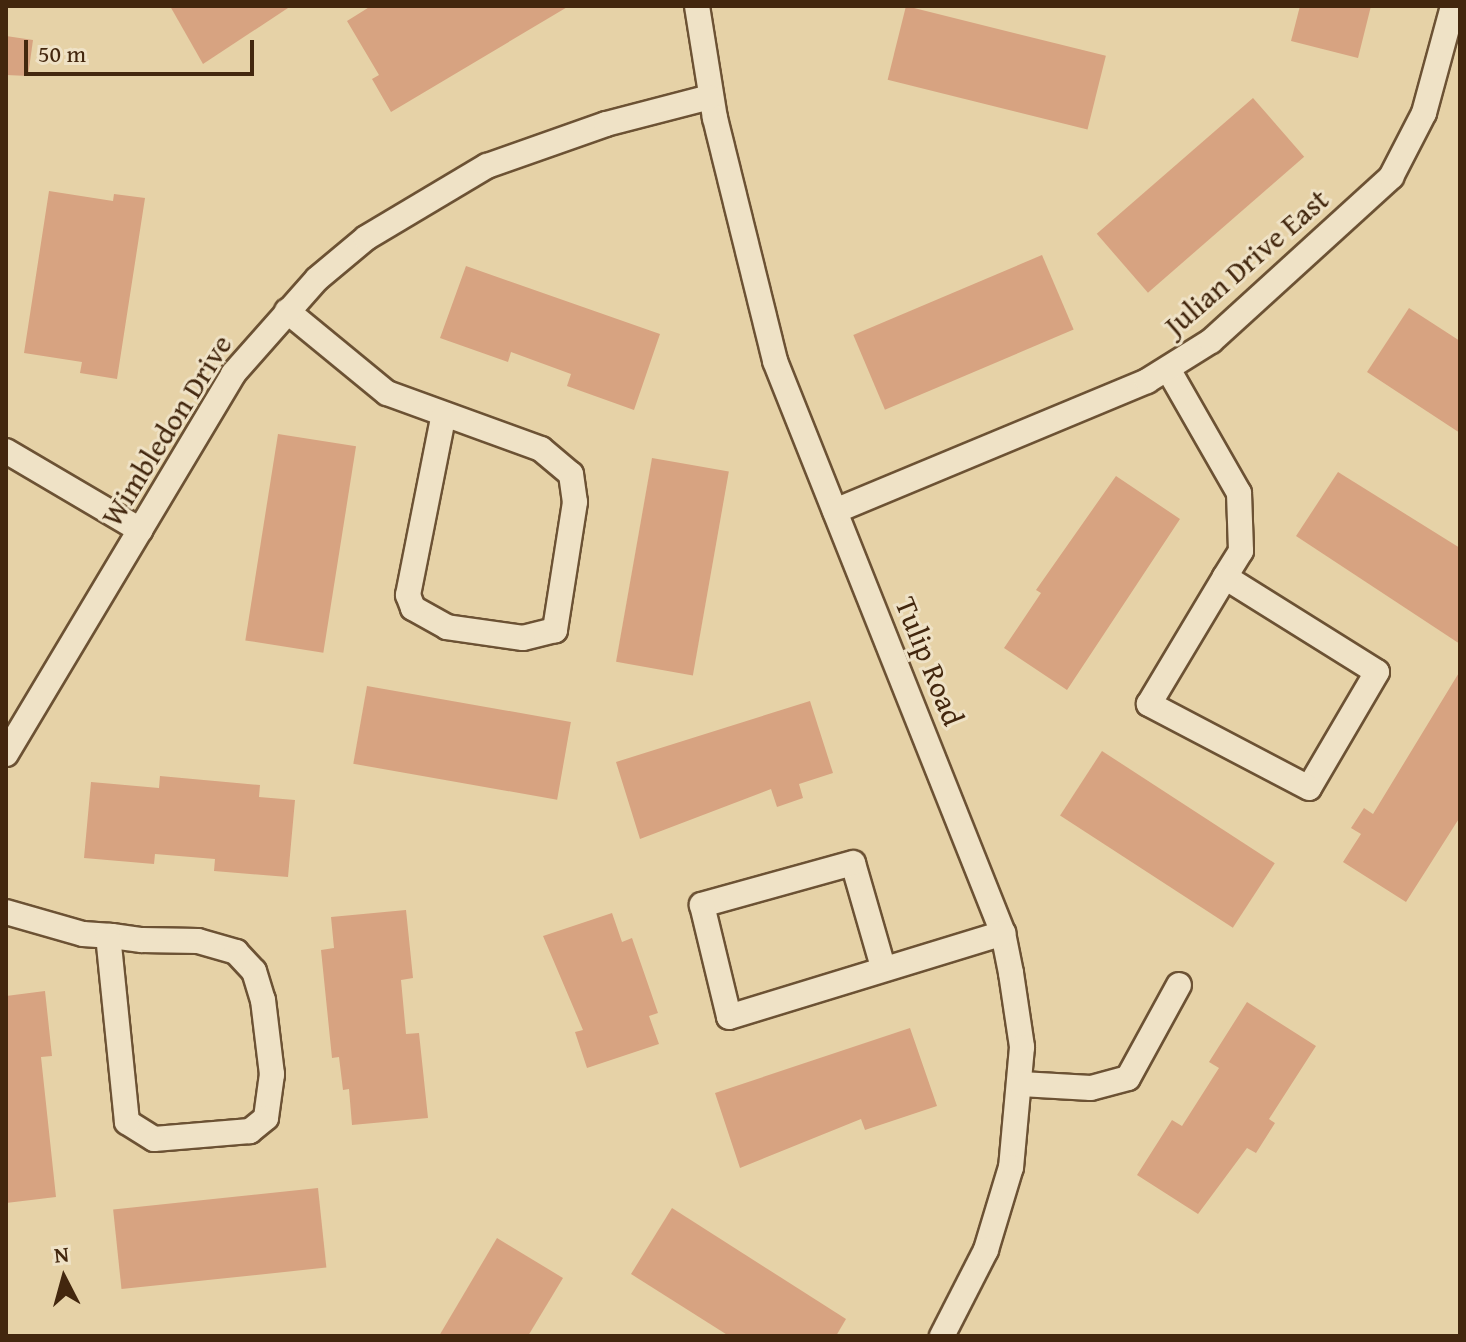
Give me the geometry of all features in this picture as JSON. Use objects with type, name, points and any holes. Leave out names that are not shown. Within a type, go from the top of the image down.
[{"type":"street","name":"Tulip Road","points":[[697,6],[710,97],[775,361],[1003,933],[1022,1047],[1021,1084],[1005,1195],[986,1250],[942,1336]]},
{"type":"street","name":"Julian Drive East","points":[[835,511],[1168,369],[1211,341],[1391,177],[1452,49],[1453,6]]},
{"type":"street","name":"Wimbledon Drive","points":[[6,754],[233,374],[287,311],[366,238],[487,166],[606,124],[710,97]]},
{"type":"street","points":[[287,311],[387,393],[443,418],[541,449],[571,474],[575,502],[555,630],[523,638],[447,627],[413,608],[408,595],[443,418]]},
{"type":"street","points":[[1168,369],[1239,493],[1241,551],[1225,577],[1149,704],[1309,788],[1377,672],[1225,577]]},
{"type":"street","points":[[6,451],[140,530]]},
{"type":"street","points":[[883,967],[853,863],[702,905],[729,1017],[883,967],[1003,933]]},
{"type":"street","points":[[6,912],[29,923],[108,936],[219,944],[254,971],[272,1074],[266,1118],[250,1131],[154,1139],[127,1122],[108,936]]},
{"type":"street","points":[[1021,1084],[1091,1088],[1128,1078],[1179,985]]},
{"type":"building","points":[[170,6],[291,6],[203,64]]},
{"type":"building","points":[[371,6],[569,6],[391,112],[372,79],[379,75],[347,21]]},
{"type":"building","points":[[906,6],[1106,56],[1087,130],[888,80]]},
{"type":"building","points":[[1300,6],[1371,6],[1358,58],[1291,41]]},
{"type":"building","points":[[6,36],[33,40],[28,76],[6,75]]},
{"type":"building","points":[[1253,98],[1304,157],[1148,293],[1097,234]]},
{"type":"building","points":[[49,191],[113,201],[114,194],[145,198],[117,379],[80,373],[82,362],[24,353]]},
{"type":"building","points":[[1042,255],[1074,330],[885,410],[853,335]]},
{"type":"building","points":[[466,266],[660,334],[634,410],[567,386],[571,374],[511,352],[508,362],[440,338]]},
{"type":"building","points":[[1409,308],[1460,341],[1460,433],[1367,372]]},
{"type":"building","points":[[278,434],[356,446],[323,653],[245,640]]},
{"type":"building","points":[[652,458],[729,472],[693,675],[616,662]]},
{"type":"building","points":[[1338,472],[1460,548],[1460,644],[1296,536]]},
{"type":"building","points":[[1116,476],[1180,519],[1067,690],[1004,648],[1041,593],[1036,590]]},
{"type":"building","points":[[1460,671],[1460,817],[1406,902],[1343,862],[1361,834],[1351,828],[1364,808],[1373,814]]},
{"type":"building","points":[[367,686],[571,722],[557,800],[353,764]]},
{"type":"building","points":[[810,701],[833,773],[799,784],[803,798],[777,807],[771,789],[640,839],[616,762]]},
{"type":"building","points":[[1102,751],[1275,863],[1233,928],[1060,816]]},
{"type":"building","points":[[160,776],[260,785],[259,797],[295,800],[288,877],[214,871],[215,859],[155,854],[154,864],[84,858],[91,782],[159,788]]},
{"type":"building","points":[[406,910],[413,978],[401,980],[406,1034],[419,1033],[428,1118],[352,1125],[349,1089],[343,1090],[339,1057],[332,1058],[321,950],[334,948],[331,917]]},
{"type":"building","points":[[612,913],[622,942],[632,938],[658,1013],[649,1016],[659,1044],[587,1068],[575,1032],[583,1030],[543,936]]},
{"type":"building","points":[[45,991],[52,1056],[41,1057],[56,1197],[6,1203],[6,996]]},
{"type":"building","points":[[1247,1002],[1316,1046],[1269,1119],[1275,1123],[1256,1153],[1247,1148],[1198,1214],[1137,1175],[1172,1120],[1182,1126],[1219,1068],[1209,1062]]},
{"type":"building","points":[[910,1028],[937,1106],[865,1130],[861,1119],[740,1168],[715,1093]]},
{"type":"building","points":[[318,1188],[326,1268],[121,1289],[113,1210]]},
{"type":"building","points":[[672,1208],[846,1319],[836,1336],[729,1336],[631,1274]]},
{"type":"building","points":[[497,1238],[563,1278],[528,1336],[439,1336]]}]
